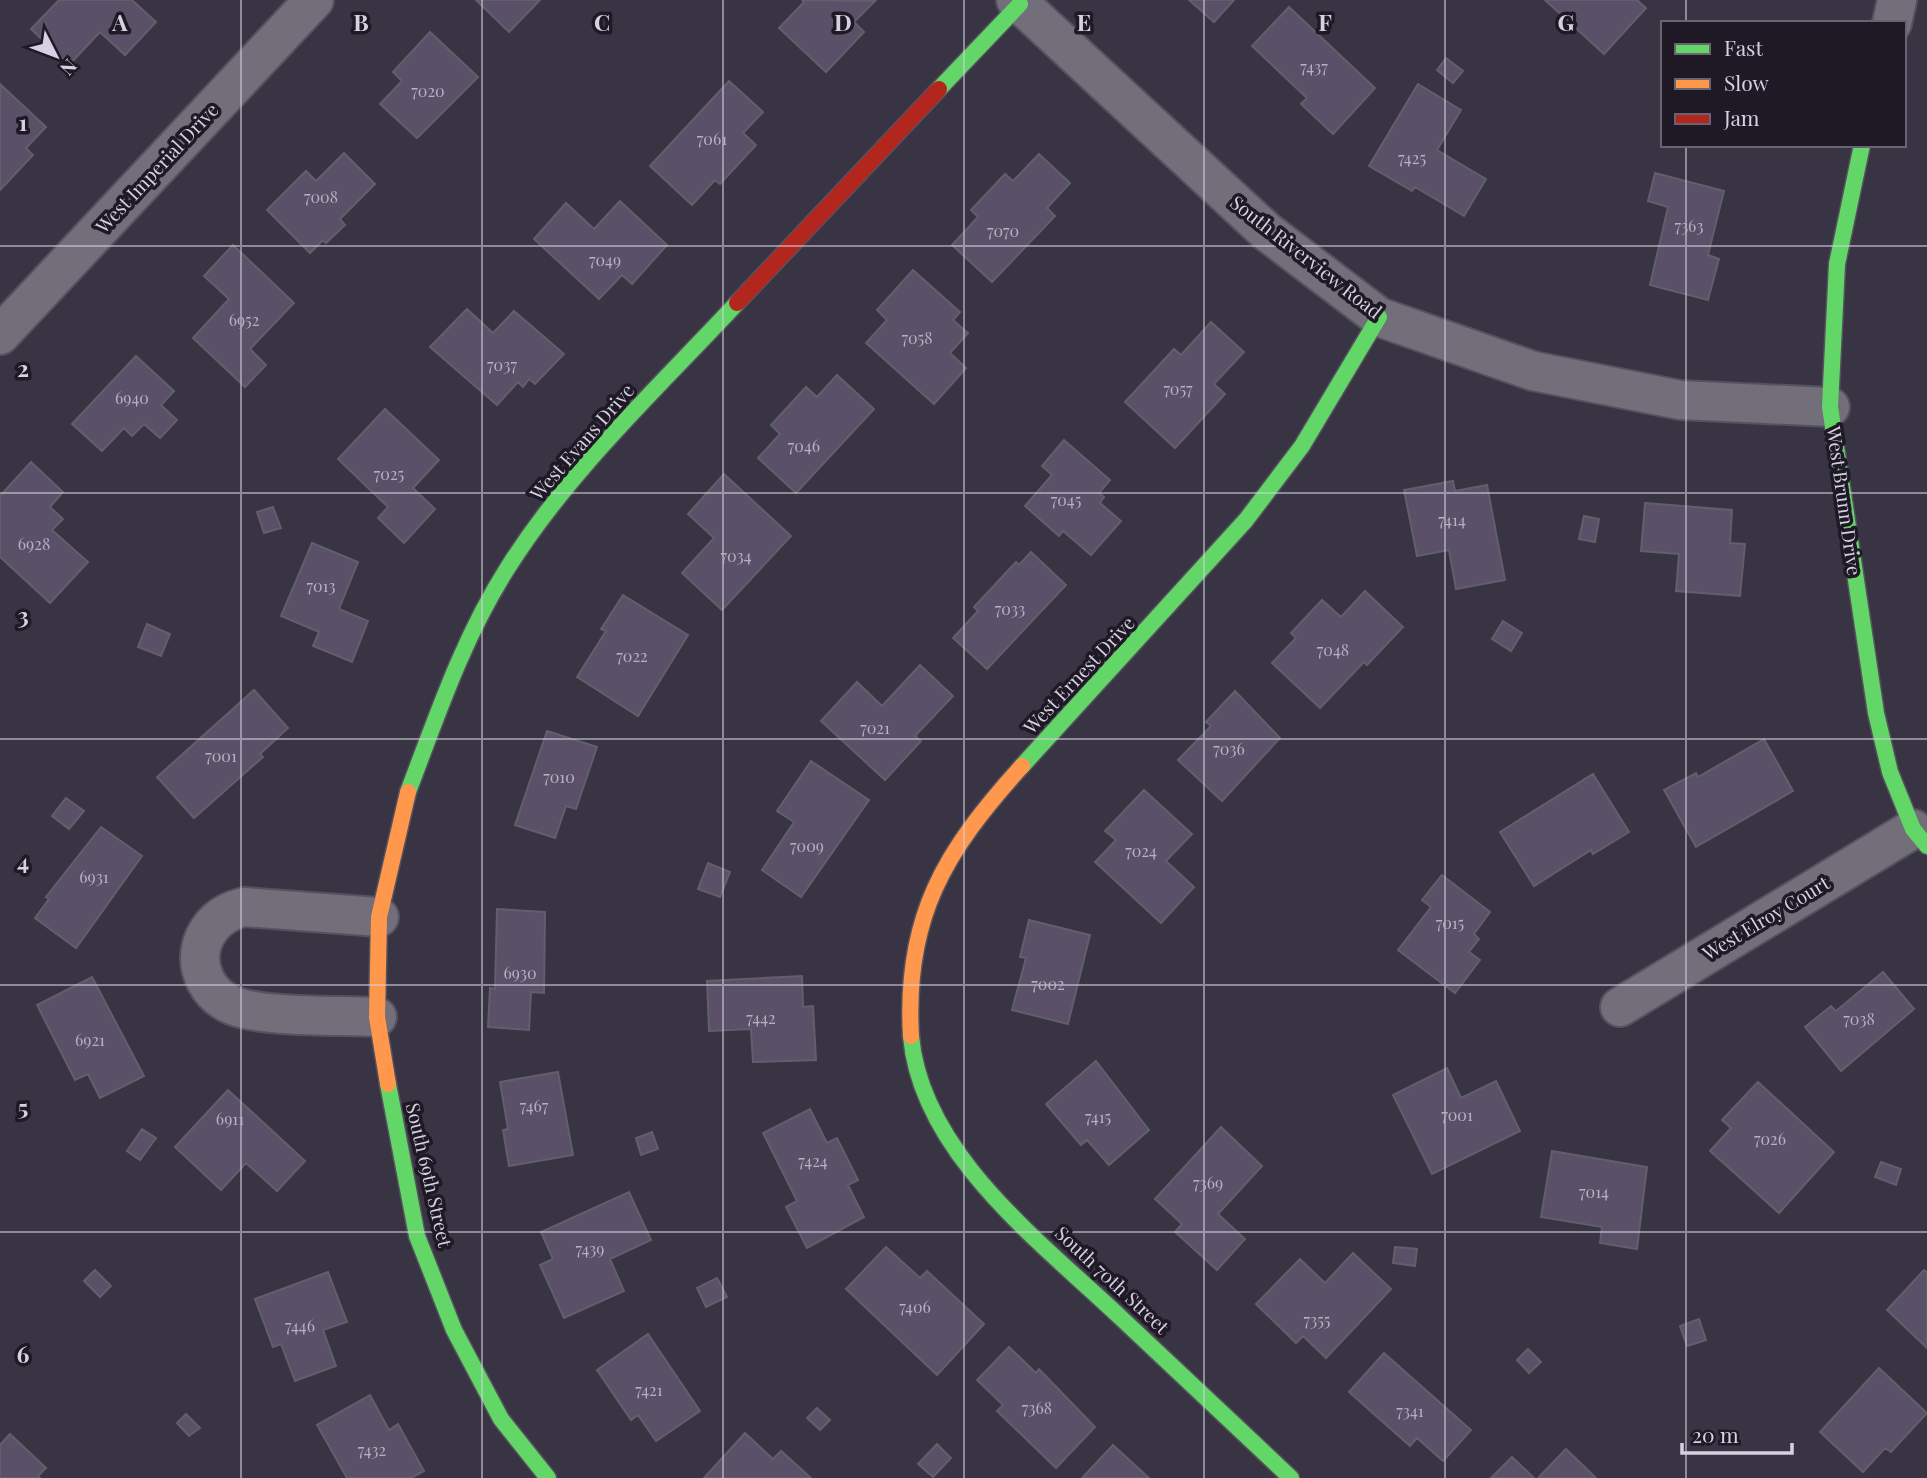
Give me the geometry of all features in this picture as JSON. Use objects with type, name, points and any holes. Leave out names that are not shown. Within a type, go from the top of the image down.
[{"type":"street","name":"West Imperial Drive","points":[[0,335],[314,0]]},
{"type":"street","points":[[1892,21],[1897,0]]},
{"type":"street","name":"South Riverview Road","points":[[1018,2],[1266,231],[1379,317],[1533,371],[1667,398],[1830,407]]},
{"type":"street","name":"West Evans Drive","points":[[377,1017],[380,917],[407,794],[463,648],[507,568],[583,467],[1018,2]]},
{"type":"street","name":"West Brunn Drive","points":[[1862,147],[1837,264],[1830,407],[1875,713],[1890,772],[1920,838]]},
{"type":"street","name":"West Ernest Drive","points":[[927,1094],[915,1065],[909,1024],[910,978],[916,935],[927,902],[955,845],[977,816],[1246,520],[1302,446],[1379,317]]},
{"type":"street","name":"West Elroy Court","points":[[1620,1007],[1920,838]]},
{"type":"street","points":[[377,1017],[254,1011],[231,1005],[204,980],[199,960],[203,941],[213,924],[228,911],[244,907],[380,917]]},
{"type":"street","name":"South 69th Street","points":[[377,1017],[401,1162],[417,1236],[454,1330],[501,1419],[548,1478]]},
{"type":"street","name":"South 70th Street","points":[[927,1094],[956,1150],[991,1195],[1291,1478]]},
{"type":"building","points":[[59,0],[132,0],[156,22],[125,55],[100,32],[69,65],[31,29]]},
{"type":"building","points":[[476,0],[540,0],[509,32]]},
{"type":"building","points":[[802,0],[875,1],[854,22],[864,32],[826,72],[779,28],[804,2]]},
{"type":"building","points":[[1189,0],[1234,0],[1214,22]]},
{"type":"building","points":[[1545,0],[1637,0],[1646,8],[1604,54]]},
{"type":"building","points":[[1289,7],[1375,88],[1333,134],[1301,104],[1307,98],[1252,46]]},
{"type":"building","points":[[430,32],[478,77],[417,138],[380,104],[402,81],[393,72]]},
{"type":"building","points":[[1446,58],[1463,71],[1453,83],[1437,70]]},
{"type":"building","points":[[729,81],[763,112],[743,133],[756,145],[720,184],[715,180],[692,205],[650,166]]},
{"type":"building","points":[[0,84],[46,127],[26,148],[33,155],[0,190]]},
{"type":"building","points":[[1418,84],[1461,110],[1437,150],[1486,179],[1464,216],[1415,187],[1412,191],[1369,166]]},
{"type":"building","points":[[344,153],[375,184],[340,219],[345,225],[326,243],[323,240],[310,253],[267,210],[306,171],[316,181]]},
{"type":"building","points":[[1039,154],[1070,183],[1047,208],[1055,216],[992,282],[952,245],[978,217],[971,210],[1005,174],[1013,181]]},
{"type":"building","points":[[1655,173],[1724,191],[1708,255],[1719,259],[1708,300],[1650,285],[1668,207],[1648,201]]},
{"type":"building","points":[[620,201],[667,245],[632,284],[622,275],[599,299],[534,239],[566,203],[594,229]]},
{"type":"building","points":[[233,245],[294,303],[250,349],[266,365],[245,387],[193,338],[229,299],[204,276]]},
{"type":"building","points":[[913,270],[960,312],[953,320],[968,333],[950,353],[966,368],[934,404],[866,343],[887,320],[877,310]]},
{"type":"building","points":[[467,309],[493,333],[514,311],[564,354],[535,384],[529,379],[523,387],[518,382],[497,405],[430,347]]},
{"type":"building","points":[[1211,322],[1244,352],[1214,384],[1225,394],[1175,448],[1125,402],[1174,349],[1181,355]]},
{"type":"building","points":[[136,356],[174,391],[161,405],[177,420],[160,438],[144,424],[132,436],[124,428],[102,451],[72,424]]},
{"type":"building","points":[[837,375],[874,409],[796,493],[758,458],[780,434],[771,425],[806,387],[817,397]]},
{"type":"building","points":[[385,409],[439,460],[413,488],[435,509],[404,543],[378,518],[388,507],[338,459]]},
{"type":"building","points":[[1064,440],[1110,480],[1099,493],[1104,497],[1100,503],[1121,521],[1091,555],[1063,531],[1059,536],[1025,506],[1052,475],[1042,466]]},
{"type":"building","points":[[31,462],[63,492],[50,507],[63,519],[52,530],[88,562],[50,603],[0,557],[0,496]]},
{"type":"building","points":[[724,474],[791,536],[722,610],[682,573],[714,538],[688,514]]},
{"type":"building","points":[[1453,481],[1455,491],[1487,485],[1505,580],[1456,589],[1449,550],[1417,556],[1404,490]]},
{"type":"building","points":[[1645,503],[1732,510],[1730,543],[1745,544],[1740,596],[1676,591],[1679,554],[1641,551]]},
{"type":"building","points":[[273,507],[281,528],[264,533],[257,512]]},
{"type":"building","points":[[1584,516],[1599,519],[1595,542],[1579,539]]},
{"type":"building","points":[[312,543],[358,562],[339,609],[368,621],[352,662],[313,646],[319,632],[281,616]]},
{"type":"building","points":[[1031,552],[1066,585],[987,669],[953,638],[978,611],[974,607],[1016,562],[1019,565]]},
{"type":"building","points":[[1365,591],[1403,627],[1367,665],[1364,662],[1320,708],[1272,663],[1296,638],[1291,633],[1322,600],[1341,617]]},
{"type":"building","points":[[623,595],[688,635],[638,716],[577,677],[606,631],[601,629]]},
{"type":"building","points":[[1503,621],[1522,633],[1511,651],[1492,639]]},
{"type":"building","points":[[147,624],[170,634],[161,656],[138,647]]},
{"type":"building","points":[[920,665],[953,696],[915,736],[921,741],[885,780],[821,721],[857,682],[882,706]]},
{"type":"building","points":[[254,690],[288,728],[260,754],[263,757],[194,818],[157,777]]},
{"type":"building","points":[[1235,691],[1280,738],[1222,801],[1178,760],[1211,726],[1206,722]]},
{"type":"building","points":[[547,731],[597,747],[576,809],[566,806],[555,838],[515,825]]},
{"type":"building","points":[[1764,739],[1793,791],[1696,847],[1664,790],[1696,773],[1698,777]]},
{"type":"building","points":[[811,761],[869,800],[801,897],[762,870],[794,822],[777,811]]},
{"type":"building","points":[[1593,774],[1629,832],[1593,854],[1591,850],[1534,886],[1500,832]]},
{"type":"building","points":[[1144,790],[1192,834],[1166,861],[1194,887],[1161,923],[1095,862],[1116,840],[1105,831]]},
{"type":"building","points":[[66,798],[84,811],[69,829],[52,816]]},
{"type":"building","points":[[101,827],[142,856],[76,948],[35,918],[49,899],[46,897]]},
{"type":"building","points":[[708,863],[730,872],[720,897],[698,889]]},
{"type":"building","points":[[1442,875],[1490,912],[1474,934],[1479,939],[1469,952],[1480,960],[1455,993],[1398,950],[1431,907],[1422,900]]},
{"type":"building","points":[[497,909],[545,912],[544,993],[531,992],[529,1030],[488,1027],[490,988],[495,989]]},
{"type":"building","points":[[1029,920],[1090,935],[1068,1024],[1012,1010],[1026,958],[1020,957]]},
{"type":"building","points":[[1883,972],[1914,1009],[1841,1071],[1805,1027],[1831,1006],[1836,1011]]},
{"type":"building","points":[[802,976],[803,1007],[813,1006],[816,1060],[753,1062],[751,1029],[709,1031],[707,981]]},
{"type":"building","points":[[92,977],[144,1076],[100,1098],[88,1074],[75,1080],[37,1005]]},
{"type":"building","points":[[1096,1061],[1149,1130],[1109,1165],[1087,1140],[1081,1145],[1046,1104]]},
{"type":"building","points":[[1447,1068],[1461,1098],[1496,1081],[1520,1131],[1432,1174],[1393,1095]]},
{"type":"building","points":[[558,1072],[573,1155],[509,1166],[503,1130],[508,1129],[500,1082]]},
{"type":"building","points":[[1758,1082],[1834,1152],[1779,1213],[1710,1151],[1731,1128],[1722,1120]]},
{"type":"building","points":[[228,1090],[305,1161],[277,1191],[246,1163],[221,1190],[175,1147]]},
{"type":"building","points":[[810,1109],[827,1143],[837,1138],[858,1180],[848,1185],[864,1217],[807,1248],[786,1207],[797,1201],[763,1133]]},
{"type":"building","points":[[1221,1127],[1262,1166],[1218,1214],[1245,1239],[1217,1270],[1175,1232],[1182,1224],[1155,1199]]},
{"type":"building","points":[[142,1129],[156,1138],[140,1160],[127,1151]]},
{"type":"building","points":[[652,1132],[658,1149],[641,1155],[636,1138]]},
{"type":"building","points":[[1552,1151],[1647,1167],[1637,1249],[1600,1243],[1602,1227],[1541,1217]]},
{"type":"building","points":[[1881,1162],[1901,1169],[1896,1185],[1875,1177]]},
{"type":"building","points":[[629,1192],[651,1240],[610,1259],[624,1291],[564,1318],[540,1265],[553,1259],[541,1232]]},
{"type":"building","points":[[886,1247],[920,1278],[927,1271],[984,1324],[937,1375],[846,1289]]},
{"type":"building","points":[[1395,1247],[1417,1249],[1415,1266],[1393,1263]]},
{"type":"building","points":[[1353,1253],[1391,1289],[1326,1358],[1303,1336],[1296,1343],[1256,1304],[1300,1259],[1325,1283]]},
{"type":"building","points":[[95,1270],[111,1286],[100,1297],[84,1281]]},
{"type":"building","points":[[1924,1270],[1927,1272],[1927,1348],[1887,1310]]},
{"type":"building","points":[[328,1272],[347,1322],[323,1330],[336,1366],[295,1381],[281,1344],[273,1347],[255,1299]]},
{"type":"building","points":[[717,1278],[727,1297],[706,1307],[697,1288]]},
{"type":"building","points":[[1699,1319],[1706,1340],[1687,1346],[1680,1326]]},
{"type":"building","points":[[648,1334],[700,1411],[656,1441],[638,1415],[631,1420],[597,1370]]},
{"type":"building","points":[[1009,1347],[1036,1373],[1039,1369],[1095,1427],[1056,1468],[997,1411],[1003,1405],[977,1380]]},
{"type":"building","points":[[1528,1349],[1541,1362],[1529,1373],[1517,1360]]},
{"type":"building","points":[[1384,1353],[1471,1430],[1443,1461],[1417,1438],[1410,1446],[1349,1392]]},
{"type":"building","points":[[1879,1368],[1927,1413],[1891,1452],[1885,1448],[1863,1472],[1820,1432]]},
{"type":"building","points":[[370,1395],[389,1430],[398,1424],[424,1471],[411,1478],[347,1478],[317,1425]]},
{"type":"building","points":[[817,1408],[830,1420],[820,1430],[807,1418]]},
{"type":"building","points":[[186,1414],[200,1428],[189,1436],[177,1423]]},
{"type":"building","points":[[745,1433],[773,1459],[781,1451],[811,1478],[704,1478]]},
{"type":"building","points":[[10,1434],[46,1468],[38,1476],[40,1478],[0,1478],[0,1445]]},
{"type":"building","points":[[937,1444],[951,1458],[933,1477],[918,1464]]},
{"type":"building","points":[[1113,1445],[1149,1478],[1082,1478]]},
{"type":"building","points":[[1566,1449],[1596,1478],[1538,1478]]},
{"type":"building","points":[[1512,1457],[1534,1478],[1491,1478]]},
{"type":"traffic: fast","points":[[939,89],[1020,4]]},
{"type":"traffic: fast","points":[[1862,147],[1837,264],[1830,407],[1876,713],[1890,772],[1913,829],[1927,846]]},
{"type":"traffic: fast","points":[[408,792],[452,678],[477,622],[531,533],[586,464],[737,303]]},
{"type":"traffic: fast","points":[[1022,766],[1246,520],[1302,446],[1379,317]]},
{"type":"traffic: fast","points":[[911,1036],[920,1079],[937,1119],[961,1157],[990,1192],[1055,1258],[1291,1478]]},
{"type":"traffic: fast","points":[[388,1084],[417,1236],[454,1330],[501,1419],[548,1478]]},
{"type":"traffic: slow","points":[[911,1036],[915,956],[923,921],[935,888],[971,827],[1022,766]]},
{"type":"traffic: slow","points":[[388,1084],[377,1017],[379,917],[408,792]]},
{"type":"traffic: jam","points":[[737,303],[939,89]]}]
